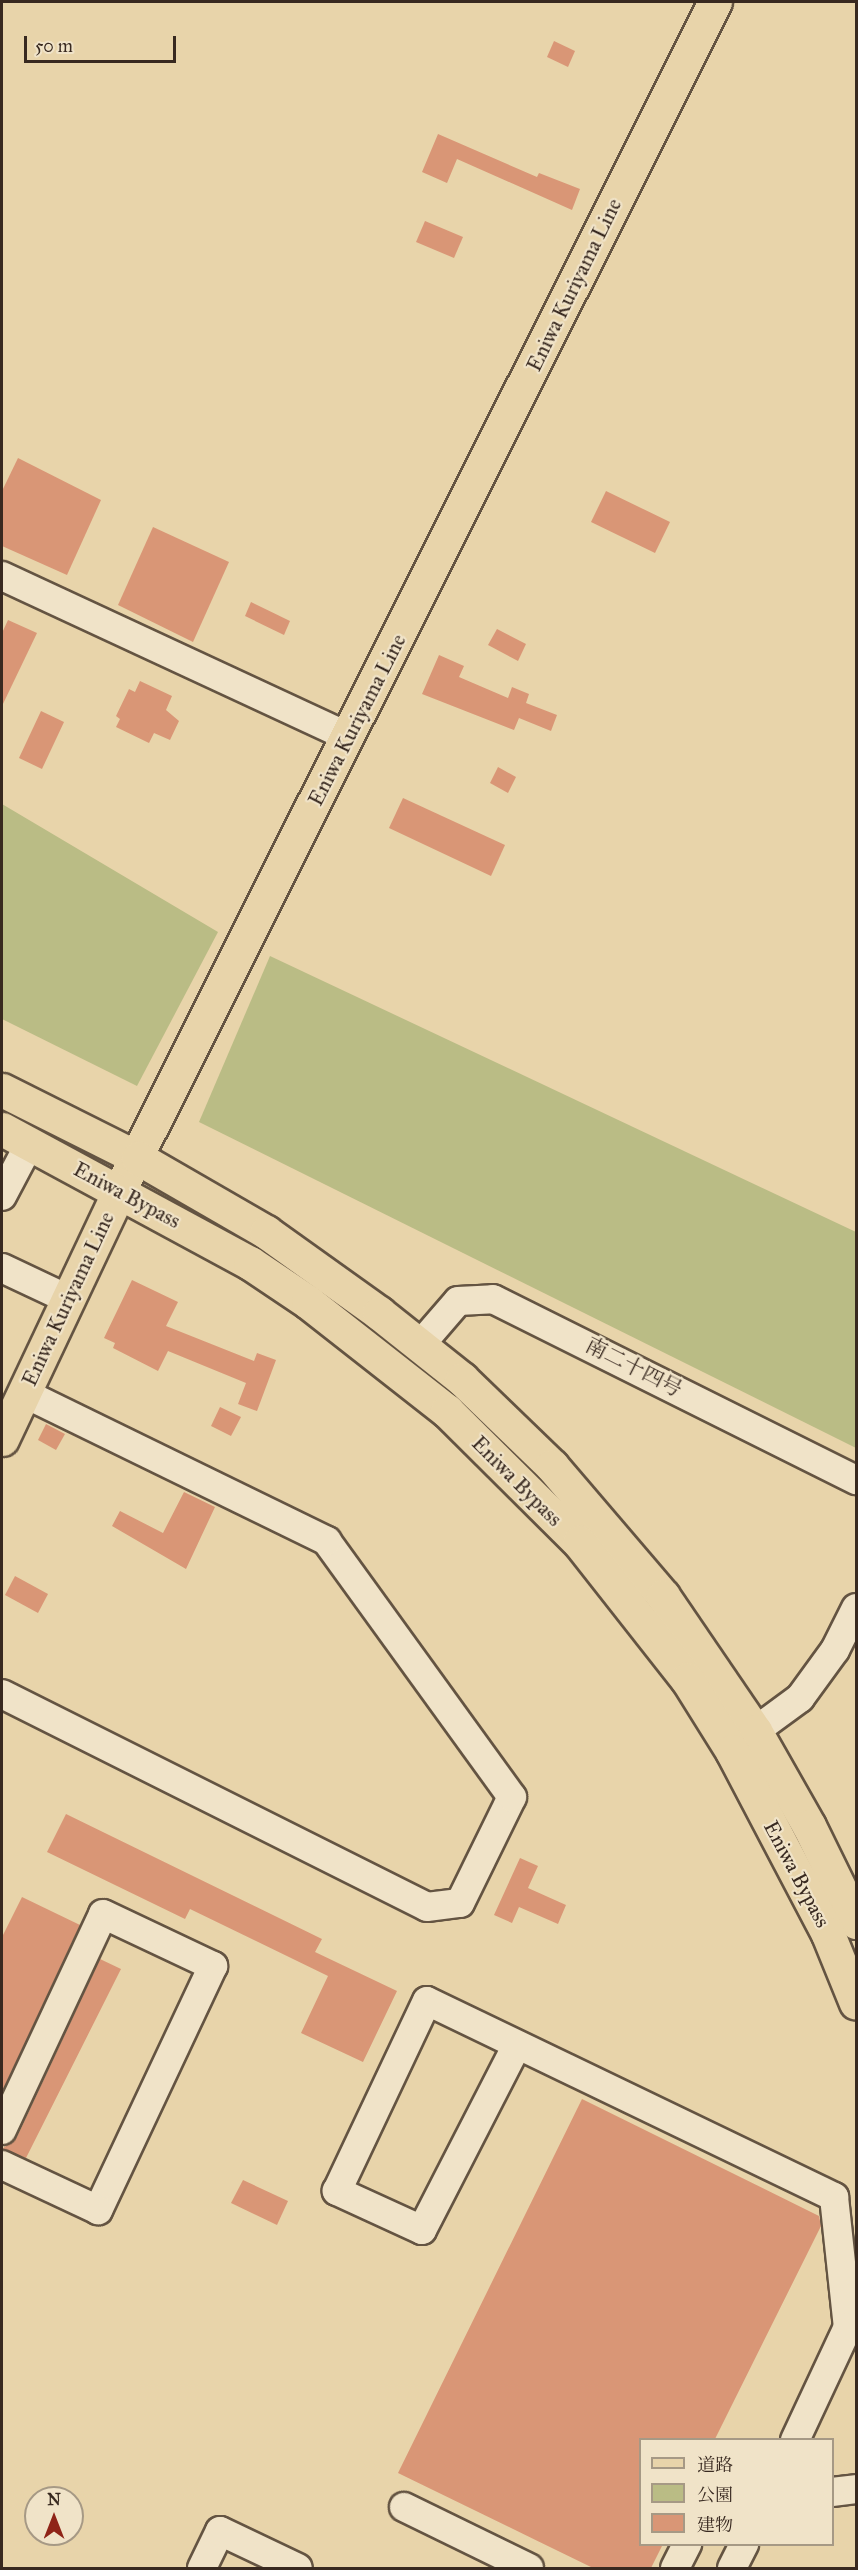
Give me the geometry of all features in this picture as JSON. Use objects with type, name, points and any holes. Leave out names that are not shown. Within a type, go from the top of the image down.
[{"type":"main road","name":"Eniwa Kuriyama Line","points":[[2,1439],[119,1191],[138,1158],[715,2]]},
{"type":"main road","name":"Eniwa Bypass","points":[[2,1090],[138,1158],[266,1232],[420,1345],[462,1379],[552,1466],[663,1596],[756,1731],[809,1826],[856,1922]]},
{"type":"main road","name":"Eniwa Bypass","points":[[2,1128],[250,1263],[364,1345],[447,1411],[579,1542],[687,1679],[732,1751],[828,1934],[856,2003]]},
{"type":"street","points":[[2,576],[349,737]]},
{"type":"street","points":[[2,1197],[30,1143]]},
{"type":"street","points":[[2,1268],[68,1299]]},
{"type":"street","name":"南二十四号","points":[[420,1345],[458,1302],[476,1298],[500,1301],[856,1480]]},
{"type":"street","points":[[2,1694],[428,1907],[446,1908],[460,1903],[512,1797],[327,1541],[23,1394]]},
{"type":"street","points":[[756,1731],[800,1698],[835,1650],[856,1608]]},
{"type":"street","points":[[2,2130],[103,1914],[213,1966],[98,2210],[2,2165]]},
{"type":"street","points":[[517,2045],[422,2230],[337,2191],[427,2001],[834,2197],[848,2327],[795,2438]]},
{"type":"street","points":[[834,2492],[856,2489]]},
{"type":"street","points":[[404,2507],[529,2568]]},
{"type":"street","points":[[202,2568],[220,2531],[297,2568]]},
{"type":"street","points":[[675,2568],[686,2546]]},
{"type":"street","points":[[732,2568],[743,2546]]},
{"type":"green space","points":[[2,804],[218,932],[137,1086],[2,1019]]},
{"type":"green space","points":[[270,956],[856,1232],[856,1448],[199,1122]]},
{"type":"building","points":[[554,41],[575,51],[568,67],[547,57]]},
{"type":"building","points":[[438,134],[537,177],[539,173],[580,189],[572,210],[457,159],[447,183],[422,172]]},
{"type":"building","points":[[425,221],[463,237],[454,258],[416,242]]},
{"type":"building","points":[[18,458],[101,500],[67,575],[2,546],[2,491]]},
{"type":"building","points":[[606,491],[670,522],[655,553],[591,522]]},
{"type":"building","points":[[153,527],[229,562],[193,642],[118,605]]},
{"type":"building","points":[[251,602],[290,621],[284,635],[245,616]]},
{"type":"building","points":[[8,620],[37,633],[2,706],[2,633]]},
{"type":"building","points":[[497,629],[526,644],[518,661],[488,645]]},
{"type":"building","points":[[439,655],[464,666],[459,677],[508,698],[512,687],[529,694],[526,703],[557,715],[551,731],[519,718],[514,730],[422,694]]},
{"type":"building","points":[[140,681],[172,696],[166,710],[179,721],[170,740],[154,733],[149,743],[116,727],[120,719],[116,716],[129,689],[135,692]]},
{"type":"building","points":[[41,711],[64,722],[42,769],[19,758]]},
{"type":"building","points":[[498,767],[516,777],[508,793],[490,783]]},
{"type":"building","points":[[403,798],[505,845],[491,876],[389,828]]},
{"type":"building","points":[[132,1280],[178,1302],[166,1326],[254,1361],[257,1353],[276,1360],[257,1411],[238,1404],[246,1383],[168,1351],[158,1371],[113,1348],[115,1343],[104,1338]]},
{"type":"building","points":[[220,1407],[241,1417],[231,1436],[211,1426]]},
{"type":"building","points":[[46,1424],[65,1434],[56,1450],[38,1440]]},
{"type":"building","points":[[184,1492],[215,1507],[186,1569],[112,1526],[120,1511],[163,1533]]},
{"type":"building","points":[[15,1576],[48,1594],[38,1613],[5,1595]]},
{"type":"building","points":[[66,1814],[322,1939],[315,1952],[397,1991],[363,2062],[301,2033],[328,1976],[190,1909],[185,1919],[47,1852]]},
{"type":"building","points":[[520,1858],[538,1866],[528,1888],[566,1905],[558,1924],[519,1907],[512,1923],[494,1915]]},
{"type":"building","points":[[22,1897],[80,1925],[2,2092],[2,1937]]},
{"type":"building","points":[[100,1959],[121,1969],[26,2158],[2,2149],[17,2137]]},
{"type":"building","points":[[582,2099],[819,2216],[821,2226],[715,2438],[639,2438],[639,2546],[662,2546],[651,2568],[593,2568],[398,2473]]},
{"type":"building","points":[[243,2180],[288,2201],[277,2225],[231,2203]]}]
